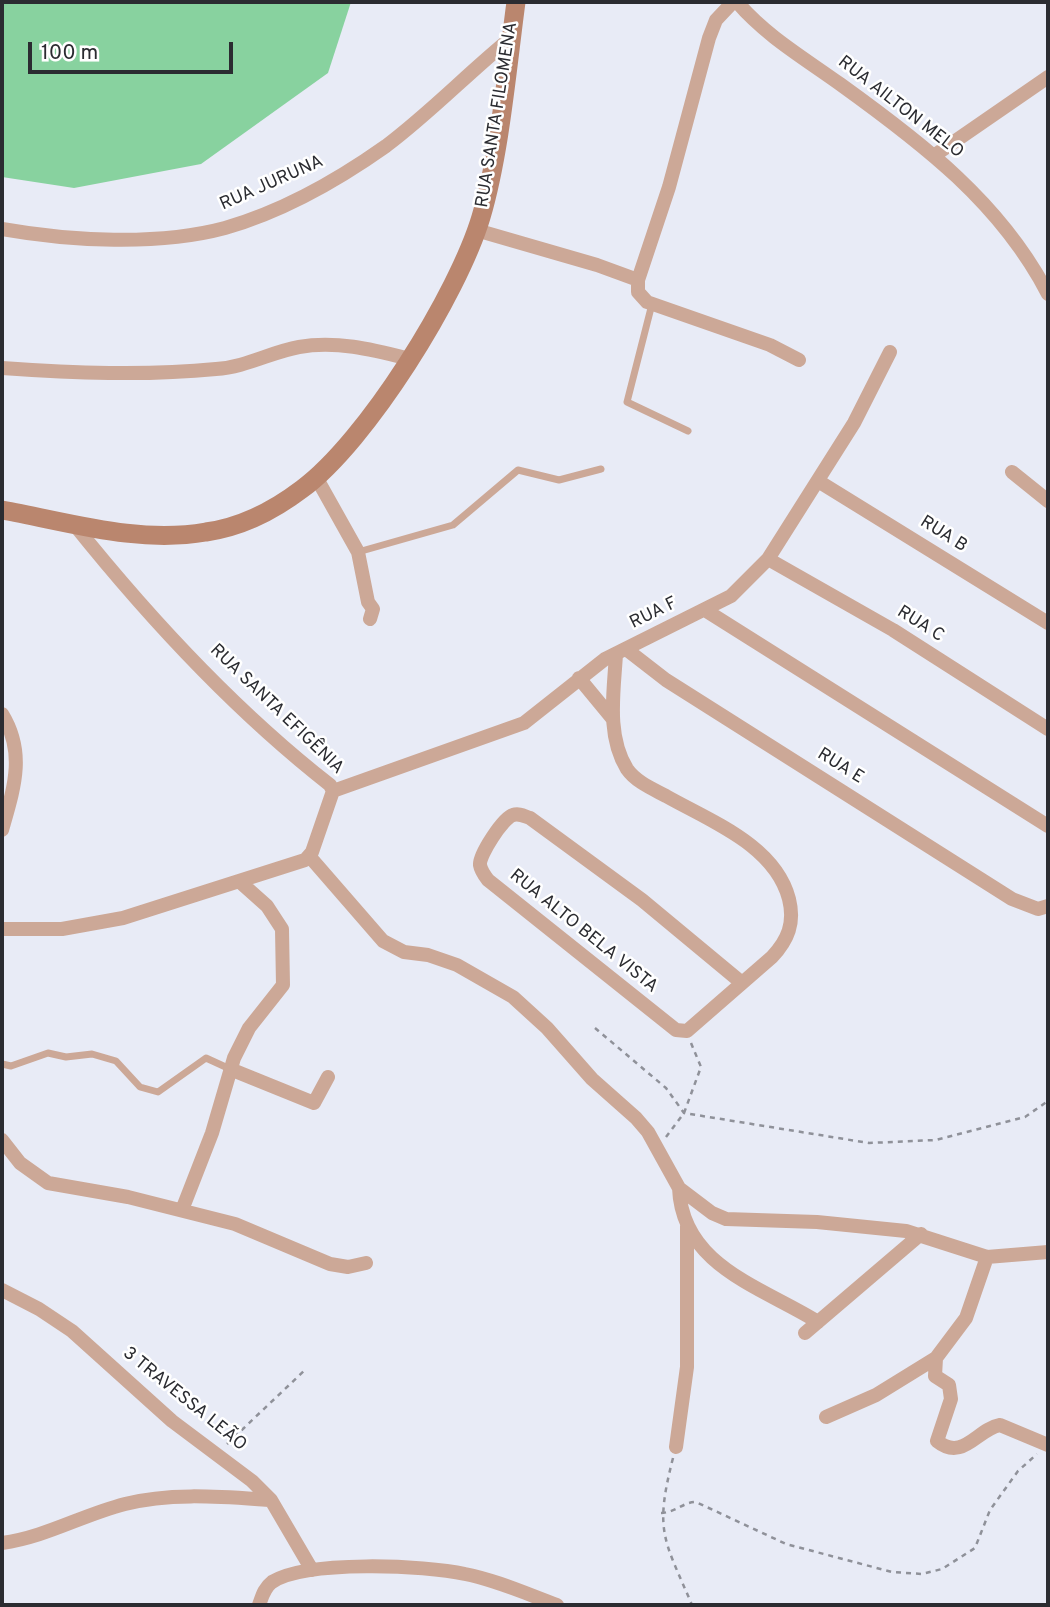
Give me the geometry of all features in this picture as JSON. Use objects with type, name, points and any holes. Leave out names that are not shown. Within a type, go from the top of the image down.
[{"type":"main road","name":"RUA SANTA FILOMENA","points":[[2,510],[142,536],[206,533],[237,526],[270,510],[316,477],[336,458],[410,359],[442,303],[477,230],[489,180],[516,2]]},
{"type":"street","name":"RUA AILTON MELO","points":[[638,280],[663,209],[709,38],[716,20],[735,2],[768,34],[935,155],[996,216],[1042,274],[1048,294]]},
{"type":"street","name":"RUA JURUNA","points":[[2,229],[62,237],[116,238],[198,233],[226,228],[297,198],[343,174],[385,146],[511,38]]},
{"type":"street","points":[[935,155],[1048,78]]},
{"type":"street","points":[[477,230],[597,265],[638,280],[641,299],[760,341],[799,360]]},
{"type":"street","points":[[2,368],[71,373],[197,371],[238,366],[298,347],[319,344],[367,349],[410,359]]},
{"type":"street","name":"RUA F","points":[[333,791],[524,723],[579,678],[621,652],[731,596],[768,559],[854,423],[890,352]]},
{"type":"street","points":[[1012,472],[1048,501]]},
{"type":"street","points":[[316,477],[358,552],[368,603],[373,609],[370,619]]},
{"type":"street","name":"RUA B","points":[[818,481],[1048,623]]},
{"type":"street","name":"RUA SANTA EFIGÊNIA","points":[[73,523],[149,614],[254,721],[330,785],[333,791],[310,857]]},
{"type":"street","name":"RUA C","points":[[768,559],[893,630],[1048,729]]},
{"type":"street","points":[[705,610],[1048,826]]},
{"type":"street","points":[[621,652],[612,718],[620,751],[632,775],[748,845],[768,860],[787,893],[791,919],[785,944],[687,1031]]},
{"type":"street","name":"RUA E","points":[[621,652],[1013,899],[1043,908]]},
{"type":"street","points":[[579,678],[612,718]]},
{"type":"street","points":[[2,714],[17,750],[18,766],[2,830]]},
{"type":"street","name":"RUA ALTO BELA VISTA","points":[[687,1031],[676,1030],[488,880],[480,867],[481,857],[509,818],[520,815],[547,828],[642,900],[742,983]]},
{"type":"street","points":[[2,929],[47,931],[150,911],[310,857],[383,941],[404,952],[428,955],[457,965],[513,996],[547,1028],[592,1079],[636,1118],[658,1149],[679,1188],[702,1207],[726,1219],[817,1222],[906,1231],[987,1256],[1048,1252]]},
{"type":"street","points":[[182,1210],[201,1166],[230,1069],[249,1028],[283,985],[282,929],[267,906],[239,881]]},
{"type":"street","points":[[230,1069],[314,1102],[328,1077]]},
{"type":"street","points":[[2,1140],[20,1163],[48,1183],[182,1210],[247,1228],[330,1264],[348,1267],[366,1263]]},
{"type":"street","points":[[679,1188],[681,1214],[687,1226],[727,1273],[818,1322]]},
{"type":"street","points":[[676,1447],[687,1367],[687,1226]]},
{"type":"street","points":[[805,1333],[921,1234]]},
{"type":"street","points":[[826,1417],[876,1395],[936,1357],[966,1318],[987,1256]]},
{"type":"street","name":"3 TRAVESSA LEÃO","points":[[2,1290],[39,1309],[72,1331],[172,1421],[217,1453],[271,1500],[312,1570]]},
{"type":"street","points":[[936,1357],[935,1376],[949,1385],[951,1394],[937,1441],[946,1447],[961,1447],[994,1426],[1006,1425],[1048,1445]]},
{"type":"street","points":[[2,1543],[37,1537],[105,1510],[147,1500],[202,1497],[271,1500]]},
{"type":"street","points":[[259,1605],[265,1588],[272,1582],[312,1570],[430,1567],[467,1574],[557,1605]]},
{"type":"lane","points":[[652,304],[627,402],[688,431]]},
{"type":"lane","points":[[358,552],[453,525],[518,470],[559,480],[601,469]]},
{"type":"lane","points":[[2,1064],[11,1066],[48,1053],[66,1057],[92,1054],[116,1061],[140,1087],[158,1092],[206,1058],[230,1069]]},
{"type":"path","points":[[595,1028],[666,1088],[684,1113],[869,1143],[936,1140],[1025,1118],[1048,1101]]},
{"type":"path","points":[[658,1149],[684,1113],[701,1068],[687,1031]]},
{"type":"path","points":[[217,1453],[306,1369]]},
{"type":"path","points":[[661,1513],[676,1512],[687,1503],[696,1502],[786,1544],[892,1572],[922,1574],[942,1569],[975,1548],[990,1510],[1018,1471],[1048,1445]]},
{"type":"path","points":[[676,1447],[661,1513],[666,1545],[692,1605]]},
{"type":"green space","points":[[2,2],[351,2],[328,73],[201,164],[74,188],[2,177]]}]
